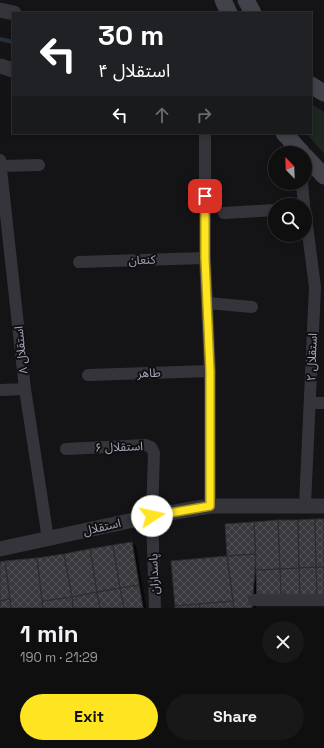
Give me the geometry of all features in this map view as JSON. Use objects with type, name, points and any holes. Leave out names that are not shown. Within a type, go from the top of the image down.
[{"type":"main road","points":[[246,0],[252,12]]},
{"type":"main road","points":[[312,86],[324,93]]},
{"type":"main road","points":[[285,134],[296,146]]},
{"type":"main road","points":[[312,163],[324,176]]},
{"type":"street","points":[[0,10],[12,13]]},
{"type":"street","points":[[0,66],[12,70]]},
{"type":"street","points":[[205,134],[205,258],[210,371],[210,506]]},
{"type":"street","points":[[0,163],[39,165]]},
{"type":"street","name":"استقلال ۸","points":[[0,163],[5,244],[48,539]]},
{"type":"street","points":[[224,213],[268,210]]},
{"type":"street","name":"استقلال ۲","points":[[305,505],[319,288],[311,242]]},
{"type":"street","name":"کنعان","points":[[80,262],[205,258]]},
{"type":"street","points":[[208,303],[252,307]]},
{"type":"street","name":"طاهر","points":[[88,375],[210,371]]},
{"type":"street","points":[[0,390],[25,389]]},
{"type":"street","points":[[311,403],[324,403]]},
{"type":"street","name":"استقلال ۶","points":[[66,449],[151,447],[154,453],[152,516]]},
{"type":"street","name":"استقلال","points":[[0,549],[152,516],[210,506],[324,506]]},
{"type":"street","name":"پاسداران","points":[[152,516],[155,608]]},
{"type":"street","points":[[254,600],[324,600]]},
{"type":"shaded area","points":[[312,105],[324,112],[324,154],[307,134],[312,134]]},
{"type":"building","points":[[315,519],[324,519],[324,567],[316,567]]},
{"type":"building","points":[[315,519],[316,567],[299,568],[298,520]]},
{"type":"building","points":[[278,520],[298,520],[299,568],[280,569]]},
{"type":"building","points":[[278,520],[280,569],[256,570],[254,522]]},
{"type":"building","points":[[254,522],[256,554],[227,556],[225,524]]},
{"type":"building","points":[[132,542],[139,585],[120,588],[113,545]]},
{"type":"building","points":[[113,545],[120,588],[97,592],[90,549]]},
{"type":"building","points":[[90,549],[97,592],[72,597],[64,554]]},
{"type":"building","points":[[64,554],[72,597],[42,601],[37,558]]},
{"type":"building","points":[[256,554],[252,608],[234,608],[227,556]]},
{"type":"building","points":[[227,556],[233,601],[175,606],[171,561]]},
{"type":"building","points":[[37,558],[43,608],[11,608],[5,561]]},
{"type":"building","points":[[5,561],[10,599],[0,601],[0,562]]},
{"type":"building","points":[[316,567],[324,567],[324,595],[317,596]]},
{"type":"building","points":[[316,567],[317,596],[300,596],[299,568]]},
{"type":"building","points":[[299,568],[300,596],[281,597],[280,569]]},
{"type":"building","points":[[280,569],[281,597],[257,598],[256,570]]},
{"type":"building","points":[[139,585],[143,608],[124,608],[120,588]]},
{"type":"building","points":[[120,588],[124,608],[100,608],[97,592]]},
{"type":"building","points":[[97,592],[100,608],[73,608],[72,597]]},
{"type":"building","points":[[72,597],[73,608],[43,608],[42,601]]},
{"type":"building","points":[[10,599],[11,608],[0,608],[0,601]]},
{"type":"building","points":[[233,601],[234,608],[200,608],[199,604]]},
{"type":"building","points":[[199,604],[200,608],[175,608],[175,606]]},
{"type":"waterway","points":[[0,39],[12,42]]},
{"type":"route","points":[[152,516],[210,506],[210,371],[205,258],[205,196]]}]
